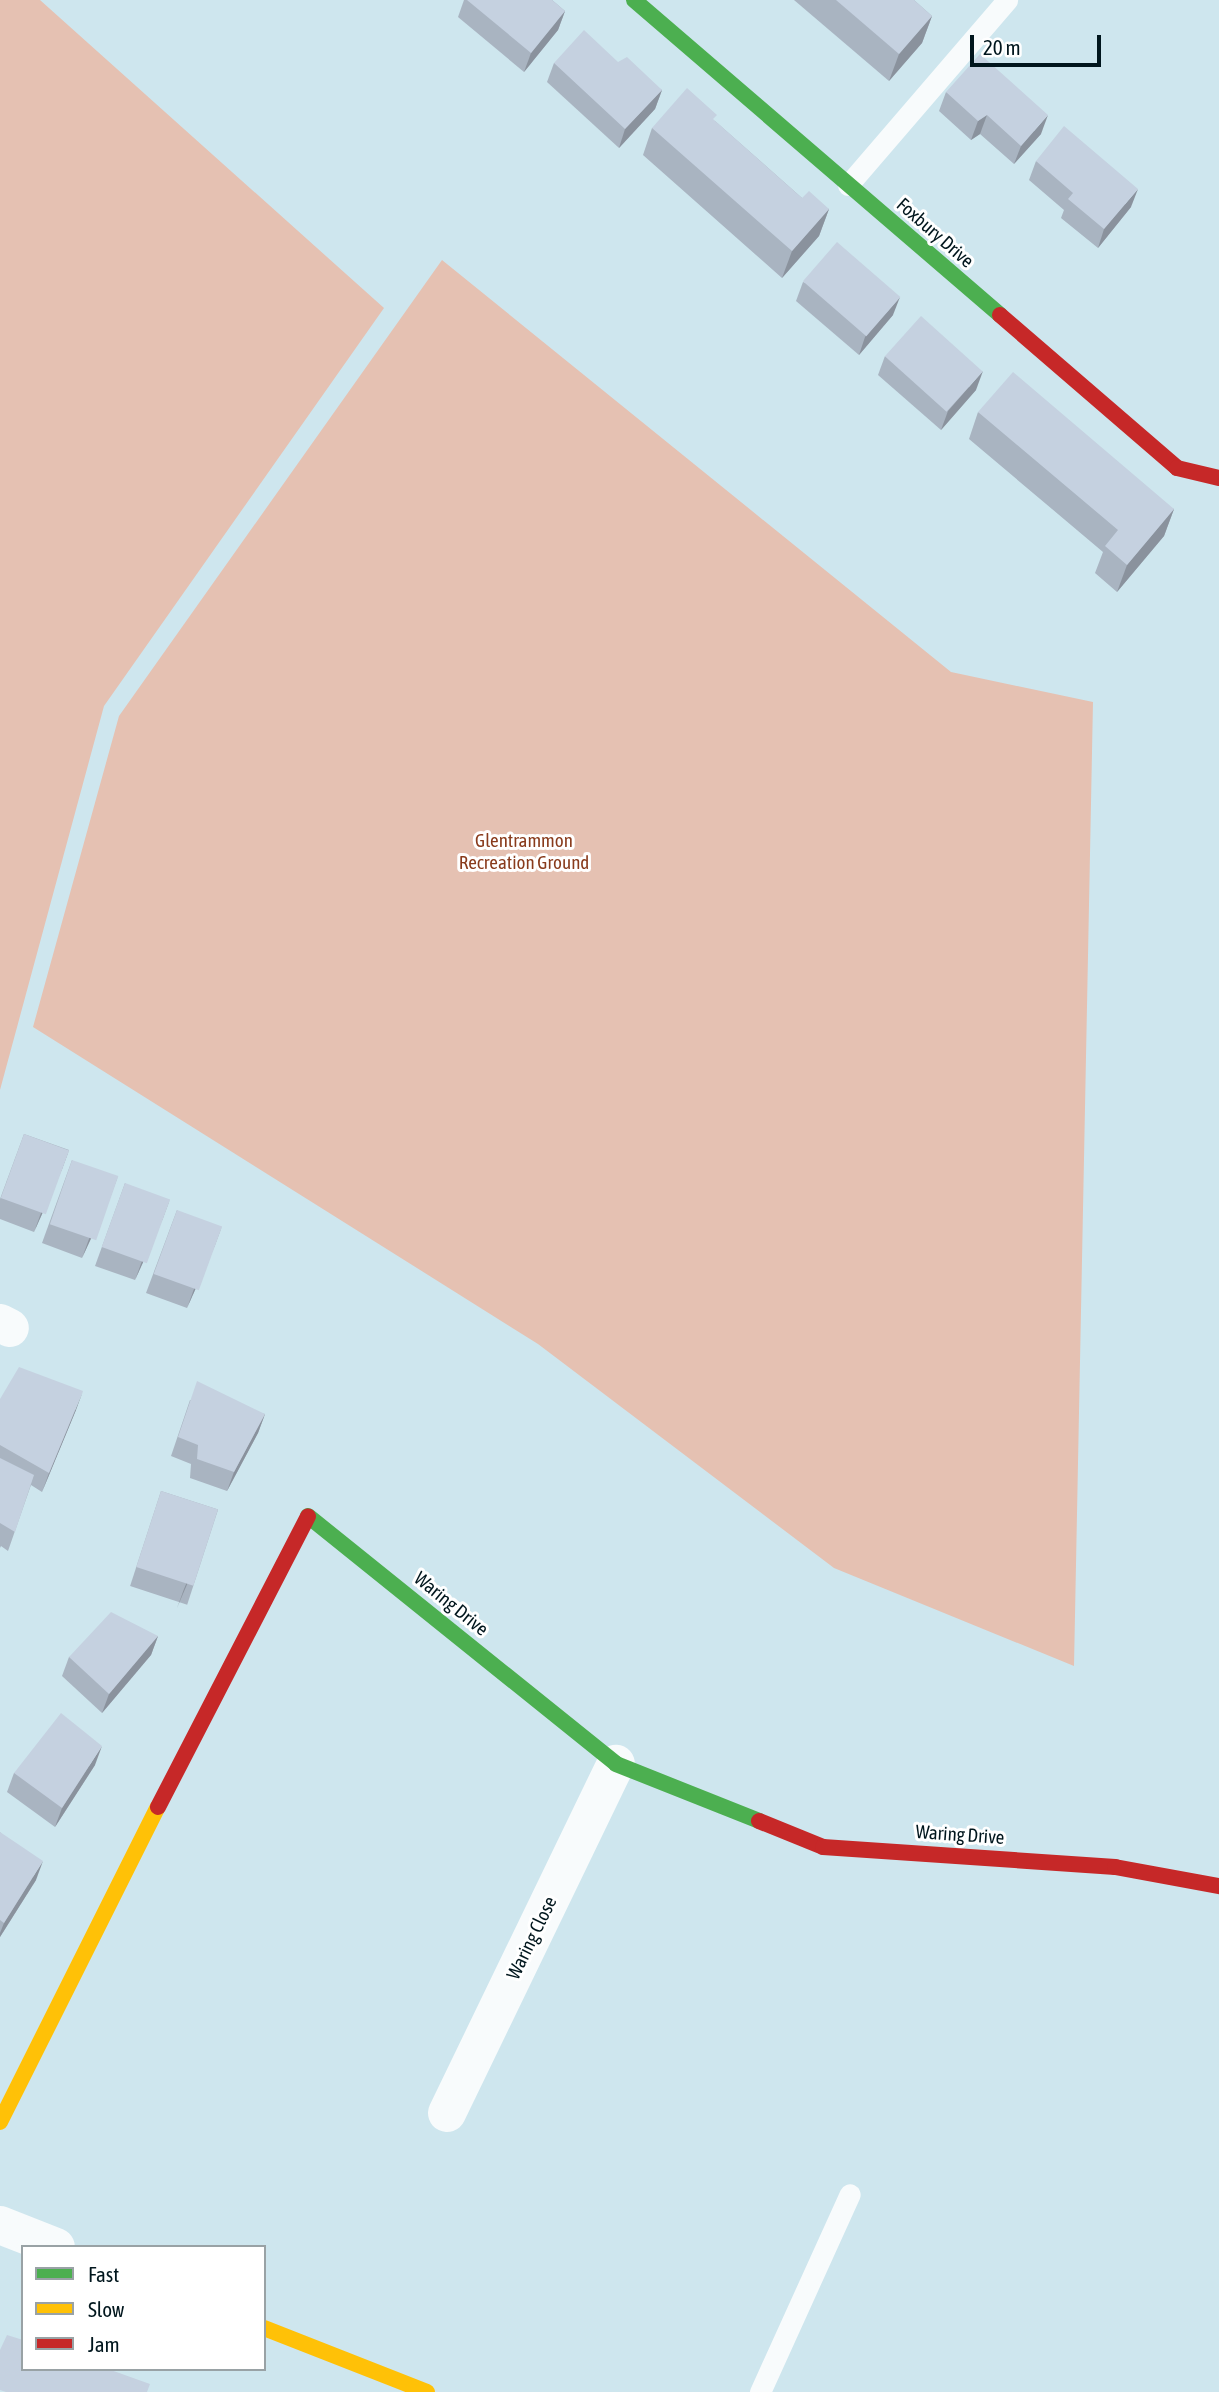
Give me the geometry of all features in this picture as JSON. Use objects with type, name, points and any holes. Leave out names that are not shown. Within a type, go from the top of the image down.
[{"type":"street","name":"Foxbury Drive","points":[[634,0],[1177,468],[1219,478]]},
{"type":"street","name":"Waring Drive","points":[[0,2122],[306,1514],[616,1764],[823,1847],[1115,1867],[1219,1886]]},
{"type":"street","name":"Waring Close","points":[[447,2113],[616,1764]]},
{"type":"street","points":[[0,2225],[51,2245]]},
{"type":"street","points":[[266,2329],[427,2392]]},
{"type":"lane","points":[[848,185],[1007,0]]},
{"type":"lane","points":[[760,2392],[850,2194]]},
{"type":"green space","points":[[0,0],[40,0],[384,308],[104,706],[0,1090]]},
{"type":"green space","name":"Glentrammon Recreation Ground","points":[[442,260],[951,672],[1093,702],[1074,1666],[834,1568],[538,1344],[33,1027],[119,716]]},
{"type":"building","points":[[467,0],[552,0],[565,11],[531,53]]},
{"type":"building","points":[[836,0],[914,0],[932,16],[899,54]]},
{"type":"building","points":[[584,30],[618,62],[627,57],[662,90],[625,129],[554,63]]},
{"type":"building","points":[[980,54],[1048,115],[1021,146],[987,115],[978,121],[946,92]]},
{"type":"building","points":[[687,88],[717,115],[713,119],[802,198],[809,191],[829,209],[792,251],[652,128]]},
{"type":"building","points":[[1064,126],[1138,189],[1104,229],[1068,199],[1073,193],[1036,161]]},
{"type":"building","points":[[837,242],[900,297],[866,336],[803,281]]},
{"type":"building","points":[[921,316],[983,372],[947,412],[885,356]]},
{"type":"building","points":[[1013,372],[1174,509],[1127,565],[1105,546],[1118,530],[978,412]]},
{"type":"building","points":[[24,1134],[69,1150],[46,1214],[1,1198]]},
{"type":"building","points":[[72,1160],[118,1176],[96,1240],[50,1224]]},
{"type":"building","points":[[125,1183],[170,1199],[147,1263],[102,1247]]},
{"type":"building","points":[[177,1210],[222,1226],[199,1290],[154,1274]]},
{"type":"building","points":[[19,1367],[83,1391],[49,1473],[0,1445],[0,1399]]},
{"type":"building","points":[[197,1381],[265,1414],[234,1472],[197,1459],[198,1445],[178,1437]]},
{"type":"building","points":[[0,1458],[34,1475],[15,1532],[0,1523]]},
{"type":"building","points":[[161,1491],[218,1510],[193,1586],[136,1567]]},
{"type":"building","points":[[111,1612],[158,1636],[109,1694],[69,1657]]},
{"type":"building","points":[[61,1713],[102,1746],[62,1808],[14,1773]]},
{"type":"building","points":[[0,1832],[43,1861],[4,1923],[0,1920]]},
{"type":"building","points":[[7,2335],[21,2339],[21,2371],[114,2371],[150,2384],[147,2392],[6,2392],[0,2390],[0,2350]]},
{"type":"traffic: fast","points":[[634,0],[1000,315]]},
{"type":"traffic: fast","points":[[308,1516],[616,1764],[759,1821]]},
{"type":"traffic: slow","points":[[0,2122],[158,1807]]},
{"type":"traffic: slow","points":[[266,2329],[427,2392]]},
{"type":"traffic: jam","points":[[1000,315],[1177,468],[1219,478]]},
{"type":"traffic: jam","points":[[158,1807],[308,1516]]},
{"type":"traffic: jam","points":[[759,1821],[823,1847],[1115,1867],[1219,1886]]}]
